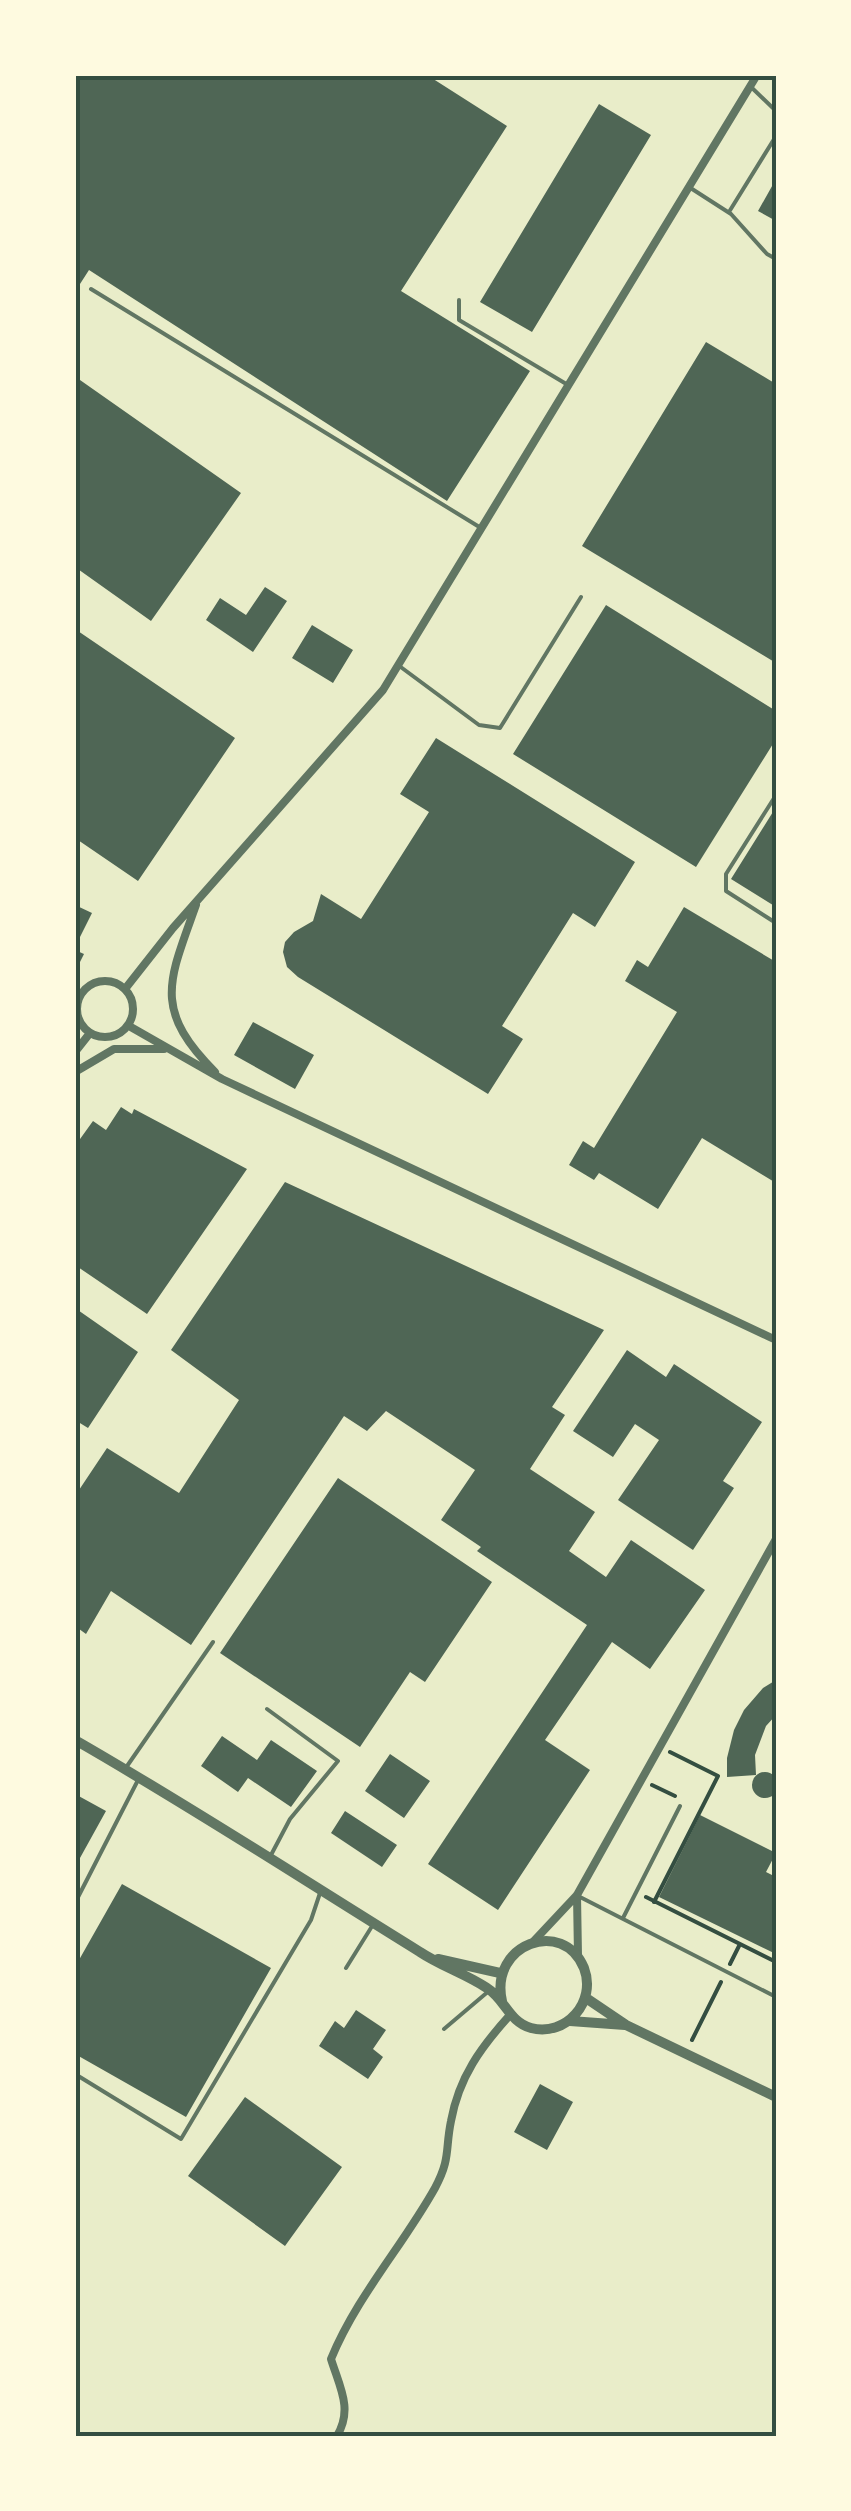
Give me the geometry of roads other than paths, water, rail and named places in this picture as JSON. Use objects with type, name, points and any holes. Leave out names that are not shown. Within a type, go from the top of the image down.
[{"type":"street","points":[[125,989],[383,690],[752,79]]},
{"type":"street","points":[[197,901],[171,985],[175,1017],[188,1045],[222,1079]]},
{"type":"street","points":[[102,981],[125,989],[133,1002],[129,1026],[115,1036],[98,1037],[90,1033],[78,1019],[78,992],[102,981]]},
{"type":"street","points":[[129,1026],[222,1079],[774,1341]]},
{"type":"street","points":[[75,1052],[90,1033]]},
{"type":"street","points":[[75,1072],[114,1049],[167,1049]]},
{"type":"street","points":[[577,1895],[578,1958],[588,1982],[586,1998],[570,2021],[536,2030],[510,2015],[498,1987],[500,1973],[518,1949],[532,1942],[577,1895],[776,1538]]},
{"type":"street","points":[[75,1740],[425,1956],[490,1990],[502,2001]]},
{"type":"street","points":[[532,1942],[557,1944],[578,1958]]},
{"type":"street","points":[[425,1956],[500,1973]]},
{"type":"street","points":[[586,1998],[626,2025],[776,2096]]},
{"type":"street","points":[[336,2436],[344,2423],[346,2404],[331,2360],[363,2294],[435,2188],[450,2156],[456,2096],[479,2050],[510,2015]]},
{"type":"street","points":[[570,2021],[626,2025]]},
{"type":"lane","points":[[752,79],[776,111]]},
{"type":"lane","points":[[729,212],[776,136]]},
{"type":"lane","points":[[688,187],[729,212],[776,259]]},
{"type":"lane","points":[[91,288],[481,528]]},
{"type":"lane","points":[[459,300],[459,320],[568,385]]},
{"type":"lane","points":[[398,665],[480,725],[500,728],[581,597]]},
{"type":"lane","points":[[776,794],[726,874],[726,891],[776,923]]},
{"type":"lane","points":[[125,1769],[213,1642]]},
{"type":"lane","points":[[267,1709],[338,1761],[290,1820],[269,1859]]},
{"type":"lane","points":[[75,1902],[139,1778]]},
{"type":"lane","points":[[623,1918],[682,1804]]},
{"type":"lane","points":[[75,2074],[181,2139],[310,1920],[321,1890]]},
{"type":"lane","points":[[577,1895],[776,1996]]},
{"type":"lane","points":[[346,1968],[374,1923]]},
{"type":"lane","points":[[444,2030],[490,1990]]}]
